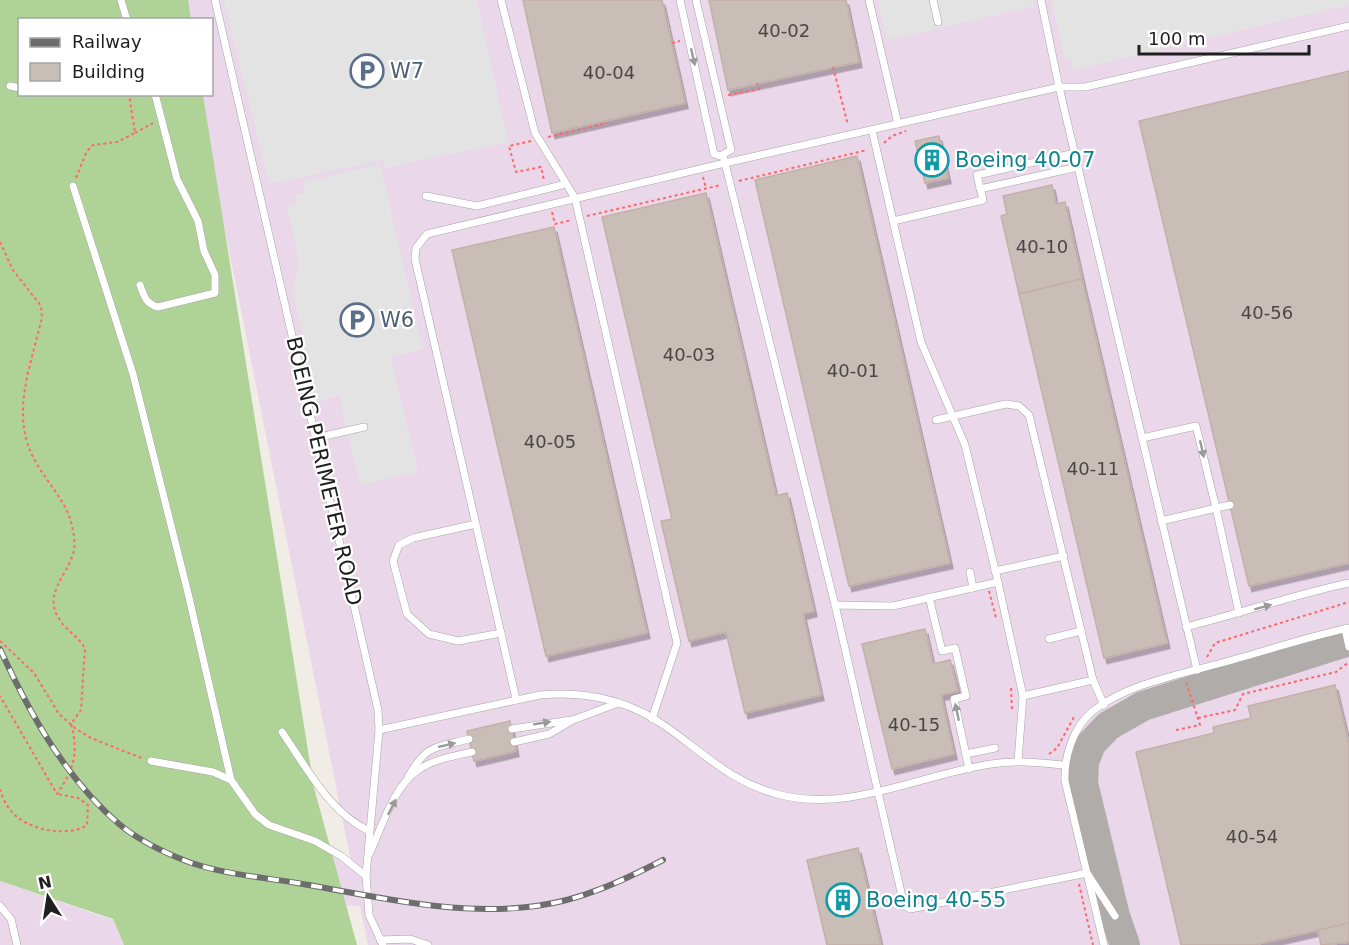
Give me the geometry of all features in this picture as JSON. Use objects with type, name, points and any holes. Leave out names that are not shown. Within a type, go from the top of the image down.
[{"type":"lane","points":[[121,0],[126,18]]},
{"type":"lane","name":"BOEING PERIMETER ROAD","points":[[215,0],[378,710],[379,730],[366,876],[369,915],[382,942]]},
{"type":"lane","points":[[501,0],[535,133],[575,198],[677,643],[652,719]]},
{"type":"lane","points":[[680,0],[714,154],[724,159],[835,604],[904,905],[910,909],[1087,873]]},
{"type":"lane","points":[[696,0],[731,150],[724,159]]},
{"type":"lane","points":[[869,0],[898,124]]},
{"type":"lane","points":[[933,0],[938,22]]},
{"type":"lane","points":[[1041,0],[1059,87],[1197,670]]},
{"type":"lane","points":[[516,699],[415,259],[416,248],[427,234],[724,159],[872,130],[1059,87],[1085,87],[1349,26]]},
{"type":"lane","points":[[10,86],[18,88]]},
{"type":"lane","points":[[140,285],[145,298],[151,305],[158,307],[215,294],[216,287],[215,275],[204,251],[198,221],[177,179],[156,96]]},
{"type":"lane","points":[[872,130],[921,342],[965,445],[998,582],[1023,696],[1018,761]]},
{"type":"lane","points":[[893,221],[982,200],[977,175],[1075,153]]},
{"type":"lane","points":[[980,189],[1078,167]]},
{"type":"lane","points":[[426,196],[477,206],[566,184]]},
{"type":"lane","points":[[73,186],[133,374],[188,593],[231,780],[255,814],[269,825],[315,841],[341,856],[366,876]]},
{"type":"lane","points":[[936,420],[1006,404],[1024,409],[1032,421],[1093,680],[1104,705]]},
{"type":"lane","points":[[1142,438],[1196,426],[1239,613]]},
{"type":"lane","points":[[316,438],[364,427]]},
{"type":"lane","points":[[1161,521],[1230,505]]},
{"type":"lane","points":[[476,524],[413,538],[399,545],[393,561],[407,614],[429,634],[458,641],[501,633]]},
{"type":"lane","points":[[995,571],[1064,556]]},
{"type":"lane","points":[[970,572],[973,588]]},
{"type":"lane","points":[[835,604],[893,606],[998,582]]},
{"type":"lane","points":[[1186,627],[1272,605],[1287,597],[1349,583]]},
{"type":"lane","points":[[929,597],[942,651],[956,648],[966,696],[954,699],[969,769]]},
{"type":"lane","points":[[1104,945],[1065,781],[1064,765],[1073,738],[1091,712],[1115,698],[1184,674],[1347,628],[1349,647]]},
{"type":"lane","points":[[1049,639],[1081,631]]},
{"type":"lane","points":[[1023,696],[1093,680]]},
{"type":"lane","points":[[379,730],[516,699],[564,693],[619,703],[652,719],[725,773],[748,786],[799,799],[826,799],[878,790],[969,769],[1018,761],[1064,765]]},
{"type":"lane","points":[[514,742],[549,734],[573,720],[619,703]]},
{"type":"lane","points":[[512,729],[573,720]]},
{"type":"lane","points":[[282,732],[336,806],[354,824],[369,831]]},
{"type":"lane","points":[[367,860],[419,756],[428,749],[469,740]]},
{"type":"lane","points":[[966,754],[995,748]]},
{"type":"lane","points":[[402,787],[417,770],[441,759],[472,752]]},
{"type":"lane","points":[[151,761],[213,772],[231,780]]},
{"type":"lane","points":[[1087,873],[1115,916]]},
{"type":"lane","points":[[0,906],[10,919],[17,945]]},
{"type":"lane","points":[[382,942],[410,939],[428,945]]},
{"type":"path","points":[[833,67],[848,127],[861,124],[869,150]]},
{"type":"path","points":[[719,96],[759,89],[757,84]]},
{"type":"path","points":[[129,96],[135,133]]},
{"type":"path","points":[[73,186],[87,151],[93,145],[117,142],[162,118]]},
{"type":"path","points":[[0,242],[13,270],[41,306],[42,317],[22,404],[22,427],[32,456],[66,509],[75,540],[74,553],[56,587],[53,603],[58,617],[85,648],[81,710],[71,724]]},
{"type":"path","points":[[988,584],[997,624]]},
{"type":"path","points":[[0,641],[34,673],[59,714],[71,724],[91,738],[151,761]]},
{"type":"path","points":[[1198,718],[1234,710],[1244,694],[1336,672],[1349,662]]},
{"type":"path","points":[[1176,730],[1200,725],[1184,674]]},
{"type":"path","points":[[1011,688],[1012,719]]},
{"type":"path","points":[[0,696],[57,794],[78,798],[88,805],[87,825],[78,831],[69,832],[38,827],[11,812],[0,789]]},
{"type":"path","points":[[57,794],[73,766],[77,744],[71,724]]},
{"type":"shaded area","points":[[179,0],[1349,0],[1349,945],[368,945],[360,906],[250,900],[0,594],[209,831],[351,862],[198,96],[213,96],[213,18],[183,18]]},
{"type":"shaded area","name":"W7","points":[[224,0],[477,0],[508,142],[385,168],[383,160],[269,184]]},
{"type":"shaded area","points":[[878,0],[1034,0],[1035,6],[887,40]]},
{"type":"shaded area","points":[[1051,0],[1349,0],[1349,5],[1073,70],[1071,59],[1065,60]]},
{"type":"shaded area","name":"W6","points":[[380,164],[423,349],[391,357],[418,472],[360,485],[339,396],[317,401],[292,291],[299,261],[287,207],[297,204],[295,195],[305,193],[303,182]]},
{"type":"shaded area","points":[[0,881],[113,920],[124,945],[0,945]]},
{"type":"green space","points":[[0,0],[188,0],[191,18],[18,18],[18,96],[203,96],[314,788],[357,945],[124,945],[113,919],[0,881]]},
{"type":"building","points":[[523,0],[662,0],[685,103],[552,133]]},
{"type":"building","points":[[709,0],[846,0],[859,62],[728,90]]},
{"type":"building","points":[[1349,71],[1349,563],[1249,586],[1139,121]]},
{"type":"building","name":"Boeing 40-07","points":[[939,136],[948,178],[925,183],[915,141]]},
{"type":"building","points":[[857,156],[950,563],[849,586],[755,180]]},
{"type":"building","points":[[1052,185],[1056,204],[1065,202],[1082,279],[1019,294],[1001,216],[1007,214],[1003,196]]},
{"type":"building","points":[[706,193],[776,496],[787,493],[814,611],[803,614],[821,695],[745,713],[726,632],[689,641],[661,521],[672,519],[602,217]]},
{"type":"building","points":[[554,227],[647,633],[546,656],[452,250]]},
{"type":"building","points":[[1082,279],[1167,643],[1104,658],[1019,294]]},
{"type":"building","points":[[925,629],[933,664],[950,660],[958,691],[941,695],[954,754],[892,769],[862,644]]},
{"type":"building","points":[[1335,685],[1349,744],[1349,923],[1254,945],[1181,945],[1136,752],[1214,733],[1213,727],[1251,718],[1248,706]]},
{"type":"building","points":[[510,721],[516,751],[474,761],[467,731]]},
{"type":"building","name":"Boeing 40-55","points":[[858,848],[881,945],[827,945],[807,860]]},
{"type":"building","points":[[1349,923],[1349,942],[1321,945],[1318,930]]},
{"type":"taxiway","points":[[1125,945],[1115,916],[1083,783],[1084,762],[1091,744],[1108,726],[1143,706],[1349,641]]},
{"type":"railway","points":[[0,649],[36,720],[65,765],[82,786],[126,830],[168,854],[186,861],[241,875],[386,899],[446,907],[506,909],[553,903],[586,894],[663,860]]},
{"type":"place","name":"W7","points":[[367,71]]},
{"type":"place","name":"Boeing 40-07","points":[[932,160]]},
{"type":"place","name":"W6","points":[[357,320]]},
{"type":"place","name":"Boeing 40-55","points":[[843,900]]}]
